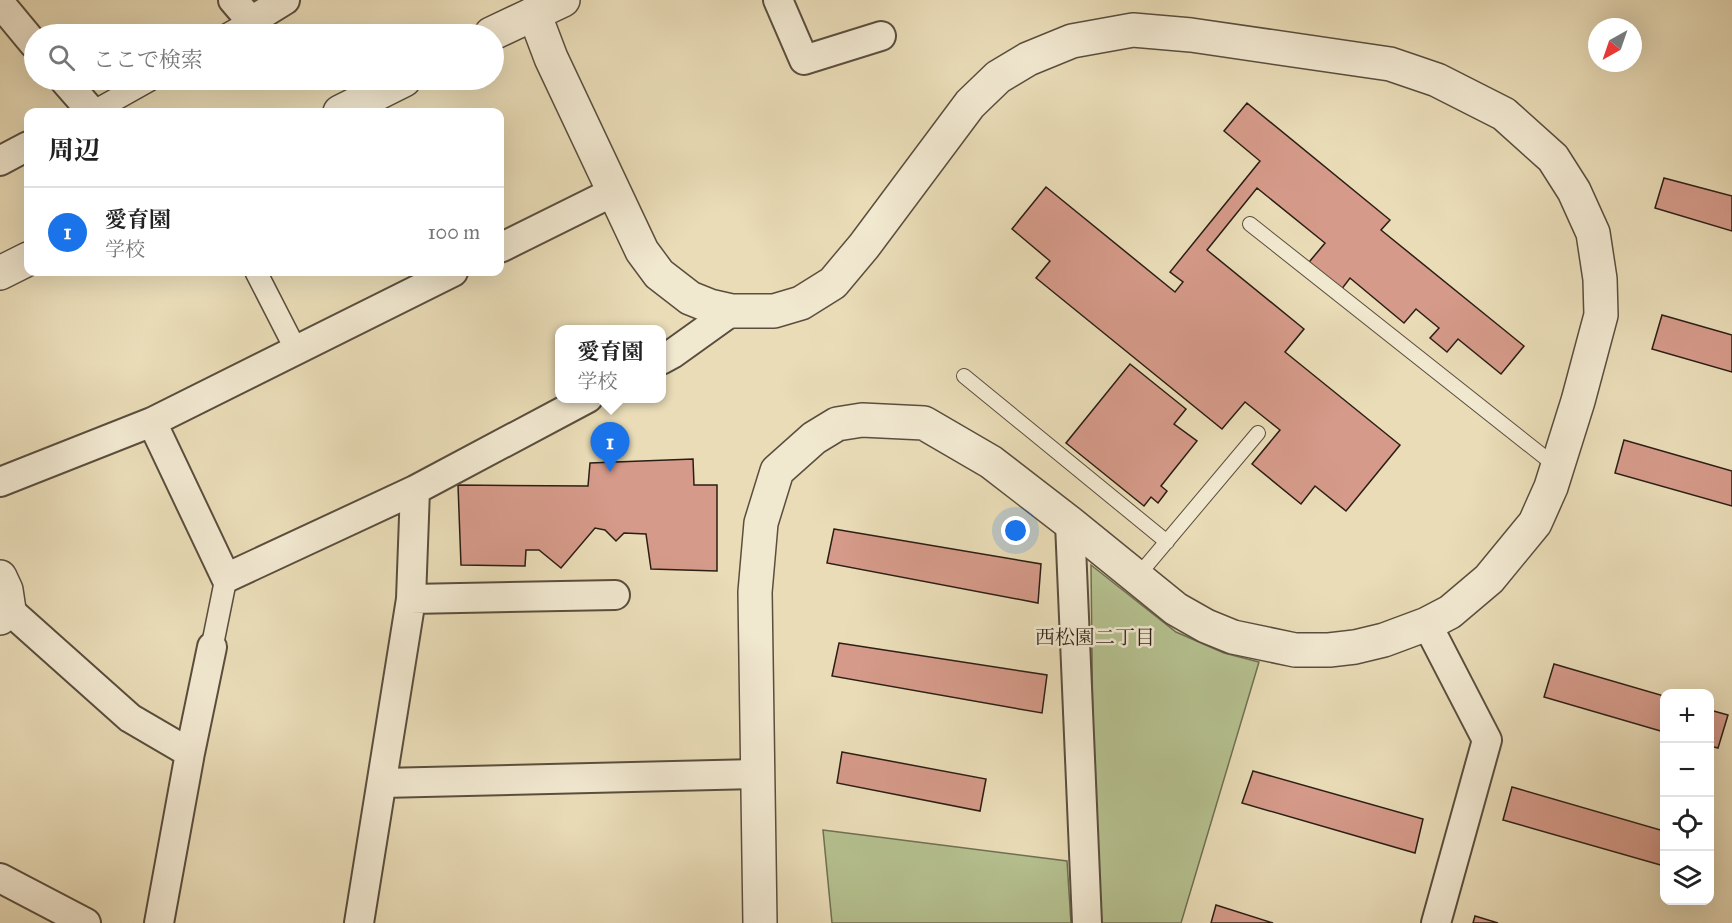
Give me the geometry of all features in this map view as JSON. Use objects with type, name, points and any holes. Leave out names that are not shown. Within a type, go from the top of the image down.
[{"type":"street","points":[[238,18],[285,0]]},
{"type":"street","points":[[777,0],[804,60],[881,36]]},
{"type":"street","points":[[0,3],[24,32]]},
{"type":"street","points":[[504,26],[535,7],[551,58],[612,192],[642,251],[659,274],[690,298],[732,311],[774,311],[801,303],[833,283],[864,246],[970,104],[998,77],[1028,59],[1072,41],[1133,30],[1202,36],[1390,64],[1437,80],[1504,114],[1553,158],[1574,191],[1593,233],[1600,279],[1601,315],[1578,401],[1551,487],[1535,523],[1489,579],[1450,612],[1427,624],[1384,640],[1329,650],[1295,650],[1233,637],[1206,626],[1176,609],[1070,522],[991,462],[924,423],[862,420],[837,424],[814,438],[777,471],[761,523],[755,592],[760,923]]},
{"type":"street","points":[[73,90],[88,108]]},
{"type":"street","points":[[99,108],[132,90]]},
{"type":"street","points":[[348,108],[384,90]]},
{"type":"street","points":[[0,161],[24,148]]},
{"type":"street","points":[[504,246],[612,192]]},
{"type":"street","points":[[0,273],[24,261]]},
{"type":"street","points":[[258,276],[296,350]]},
{"type":"street","points":[[0,482],[152,422],[445,276]]},
{"type":"street","points":[[666,357],[732,311]]},
{"type":"street","points":[[226,578],[415,490],[580,403]]},
{"type":"street","points":[[152,422],[226,578],[190,753],[159,923]]},
{"type":"street","points":[[359,923],[411,599],[415,490]]},
{"type":"street","points":[[1070,522],[1087,923]]},
{"type":"street","points":[[0,578],[6,590],[4,614],[130,717],[190,753]]},
{"type":"street","points":[[411,599],[615,595]]},
{"type":"street","points":[[1427,624],[1487,740],[1436,923]]},
{"type":"street","points":[[382,783],[756,774]]},
{"type":"street","points":[[0,878],[86,923]]},
{"type":"lane","points":[[1250,224],[1557,467]]},
{"type":"lane","points":[[964,376],[1167,542]]},
{"type":"lane","points":[[1136,578],[1258,433]]},
{"type":"green space","points":[[1091,565],[1176,632],[1224,653],[1259,662],[1181,923],[1100,923],[1093,745]]},
{"type":"green space","points":[[823,830],[1067,861],[1071,923],[832,923]]},
{"type":"building","points":[[1247,103],[1390,220],[1381,230],[1524,346],[1501,374],[1458,339],[1447,352],[1430,338],[1439,328],[1416,309],[1404,323],[1350,278],[1338,294],[1305,267],[1325,243],[1257,188],[1207,250],[1304,329],[1285,352],[1400,445],[1346,511],[1315,486],[1301,504],[1252,464],[1280,430],[1245,402],[1222,429],[1036,278],[1050,261],[1012,229],[1046,187],[1175,292],[1183,282],[1170,272],[1260,161],[1224,131]]},
{"type":"building","points":[[1664,178],[1732,196],[1732,231],[1655,208]]},
{"type":"building","points":[[1662,315],[1732,335],[1732,372],[1652,349]]},
{"type":"building","points":[[1130,364],[1186,409],[1174,424],[1197,441],[1161,486],[1167,491],[1158,503],[1151,497],[1144,506],[1066,443]]},
{"type":"building","points":[[1624,440],[1732,471],[1732,506],[1615,473]]},
{"type":"building","points":[[693,459],[694,485],[717,485],[717,571],[651,569],[646,534],[624,533],[616,541],[605,530],[595,528],[561,568],[539,550],[526,550],[525,566],[461,565],[458,485],[588,486],[590,463]]},
{"type":"building","points":[[834,529],[1041,564],[1038,603],[827,563]]},
{"type":"building","points":[[839,643],[1047,675],[1042,713],[832,676]]},
{"type":"building","points":[[1554,664],[1660,695],[1660,731],[1544,697]]},
{"type":"building","points":[[1714,711],[1728,715],[1718,748],[1714,747]]},
{"type":"building","points":[[842,752],[986,779],[980,811],[837,783]]},
{"type":"building","points":[[1253,771],[1423,819],[1415,853],[1242,803]]},
{"type":"building","points":[[1512,787],[1660,830],[1660,865],[1503,820]]},
{"type":"building","points":[[1216,905],[1273,923],[1211,923]]},
{"type":"building","points":[[1475,916],[1498,923],[1473,923]]},
{"type":"place","name":"愛育園","points":[[610,472]]},
{"type":"district","name":"西松園二丁目","points":[[1095,637]]}]
